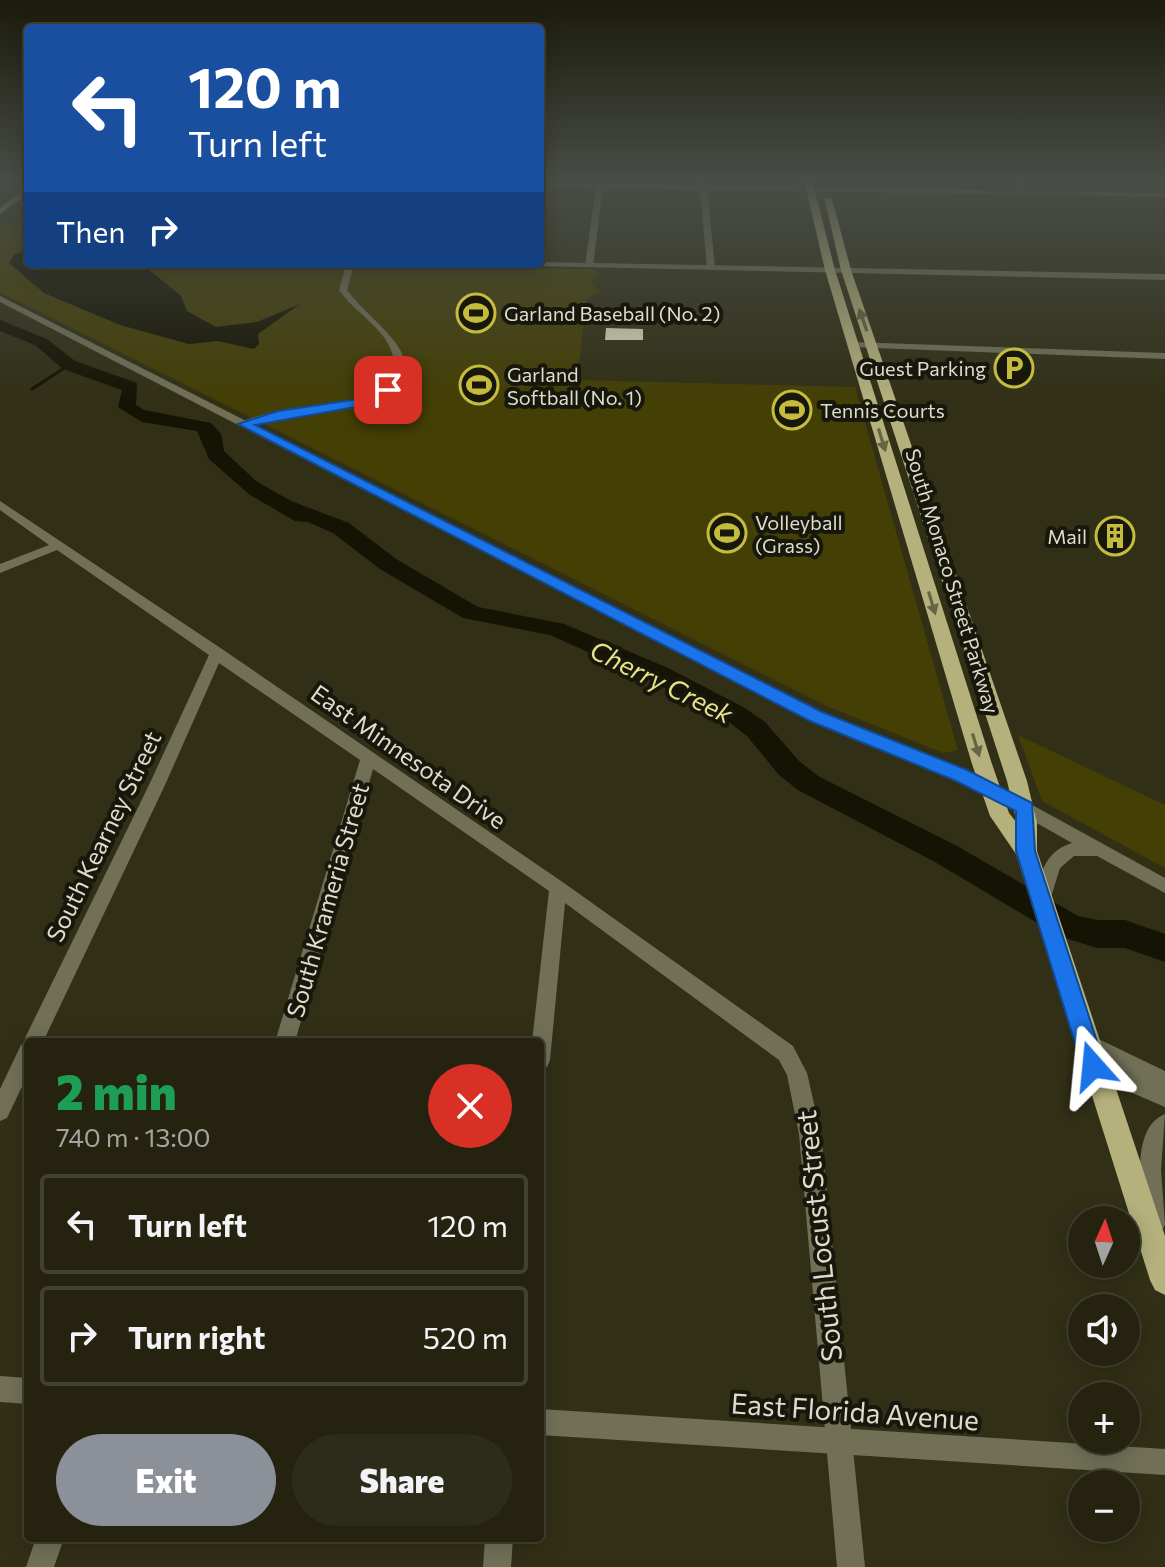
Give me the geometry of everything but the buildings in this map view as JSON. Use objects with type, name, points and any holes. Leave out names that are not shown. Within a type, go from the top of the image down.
[{"type":"main road","name":"South Monaco Street Parkway","points":[[826,253],[863,349],[1025,808],[1026,851],[1162,1271]]},
{"type":"main road","name":"South Monaco Street Parkway","points":[[841,253],[863,349],[990,789],[1000,816],[1026,851]]},
{"type":"street","points":[[589,265],[591,253]]},
{"type":"street","points":[[709,253],[711,267]]},
{"type":"street","points":[[544,264],[1165,277]]},
{"type":"street","points":[[244,424],[278,414],[361,402],[382,395],[395,382],[401,366],[391,339],[343,290],[349,268]]},
{"type":"street","points":[[0,299],[804,711],[990,789],[1165,886]]},
{"type":"street","points":[[863,349],[1165,356]]},
{"type":"street","name":"East Minnesota Drive","points":[[0,505],[558,888],[786,1053]]},
{"type":"street","points":[[0,569],[59,545]]},
{"type":"street","name":"South Kearney Street","points":[[35,1038],[217,652]]},
{"type":"street","name":"South Krameria Street","points":[[286,1038],[368,758]]},
{"type":"street","points":[[1042,904],[1053,863],[1060,853],[1070,849],[1095,849],[1112,854]]},
{"type":"street","points":[[542,1038],[558,888]]},
{"type":"street","name":"South Locust Street","points":[[786,1053],[797,1073],[810,1134],[851,1567]]},
{"type":"street","points":[[1090,1054],[1165,1081]]},
{"type":"street","points":[[1090,1054],[1165,1097]]},
{"type":"street","points":[[0,1111],[24,1060]]},
{"type":"street","points":[[1162,1271],[1151,1160],[1156,1135],[1165,1124]]},
{"type":"street","points":[[0,1389],[24,1391]]},
{"type":"street","name":"East Florida Avenue","points":[[544,1422],[1165,1462]]},
{"type":"street","points":[[40,1567],[49,1542]]},
{"type":"street","points":[[497,1567],[499,1542]]},
{"type":"shaded area","points":[[0,253],[24,253],[24,268],[593,269],[601,274],[590,281],[600,292],[587,298],[577,380],[855,387],[958,750],[943,753],[831,708],[0,292]]},
{"type":"shaded area","points":[[24,253],[24,268],[147,268],[181,296],[187,311],[216,327],[257,322],[300,304],[258,334],[259,344],[254,349],[218,341],[189,344],[120,325],[44,293],[9,263],[14,255]]},
{"type":"shaded area","points":[[1018,735],[1165,805],[1165,868],[1042,801]]},
{"type":"waterway","name":"Cherry Creek","points":[[0,325],[41,342],[69,365],[131,387],[127,407],[138,414],[158,420],[186,421],[204,427],[211,434],[216,455],[241,479],[302,517]]},
{"type":"waterway","points":[[32,389],[69,365]]},
{"type":"waterway","name":"Cherry Creek","points":[[288,506],[341,528],[388,564],[471,613],[556,629],[659,674],[734,713],[756,729],[789,768],[808,783],[946,854],[1070,927],[1097,934],[1125,934],[1165,948]]},
{"type":"place","name":"Garland Baseball (No. 2)","points":[[476,313]]},
{"type":"place","name":"Guest Parking","points":[[1014,368]]},
{"type":"place","name":"Garland Softball (No. 1)","points":[[479,385]]},
{"type":"place","name":"Tennis Courts","points":[[792,410]]},
{"type":"place","name":"Volleyball (Grass)","points":[[727,533]]},
{"type":"place","name":"Mail","points":[[1115,536]]},
{"type":"route","points":[[388,390],[361,402],[278,414],[244,424],[816,717],[960,775],[1025,808],[1026,851],[1093,1066]]}]
